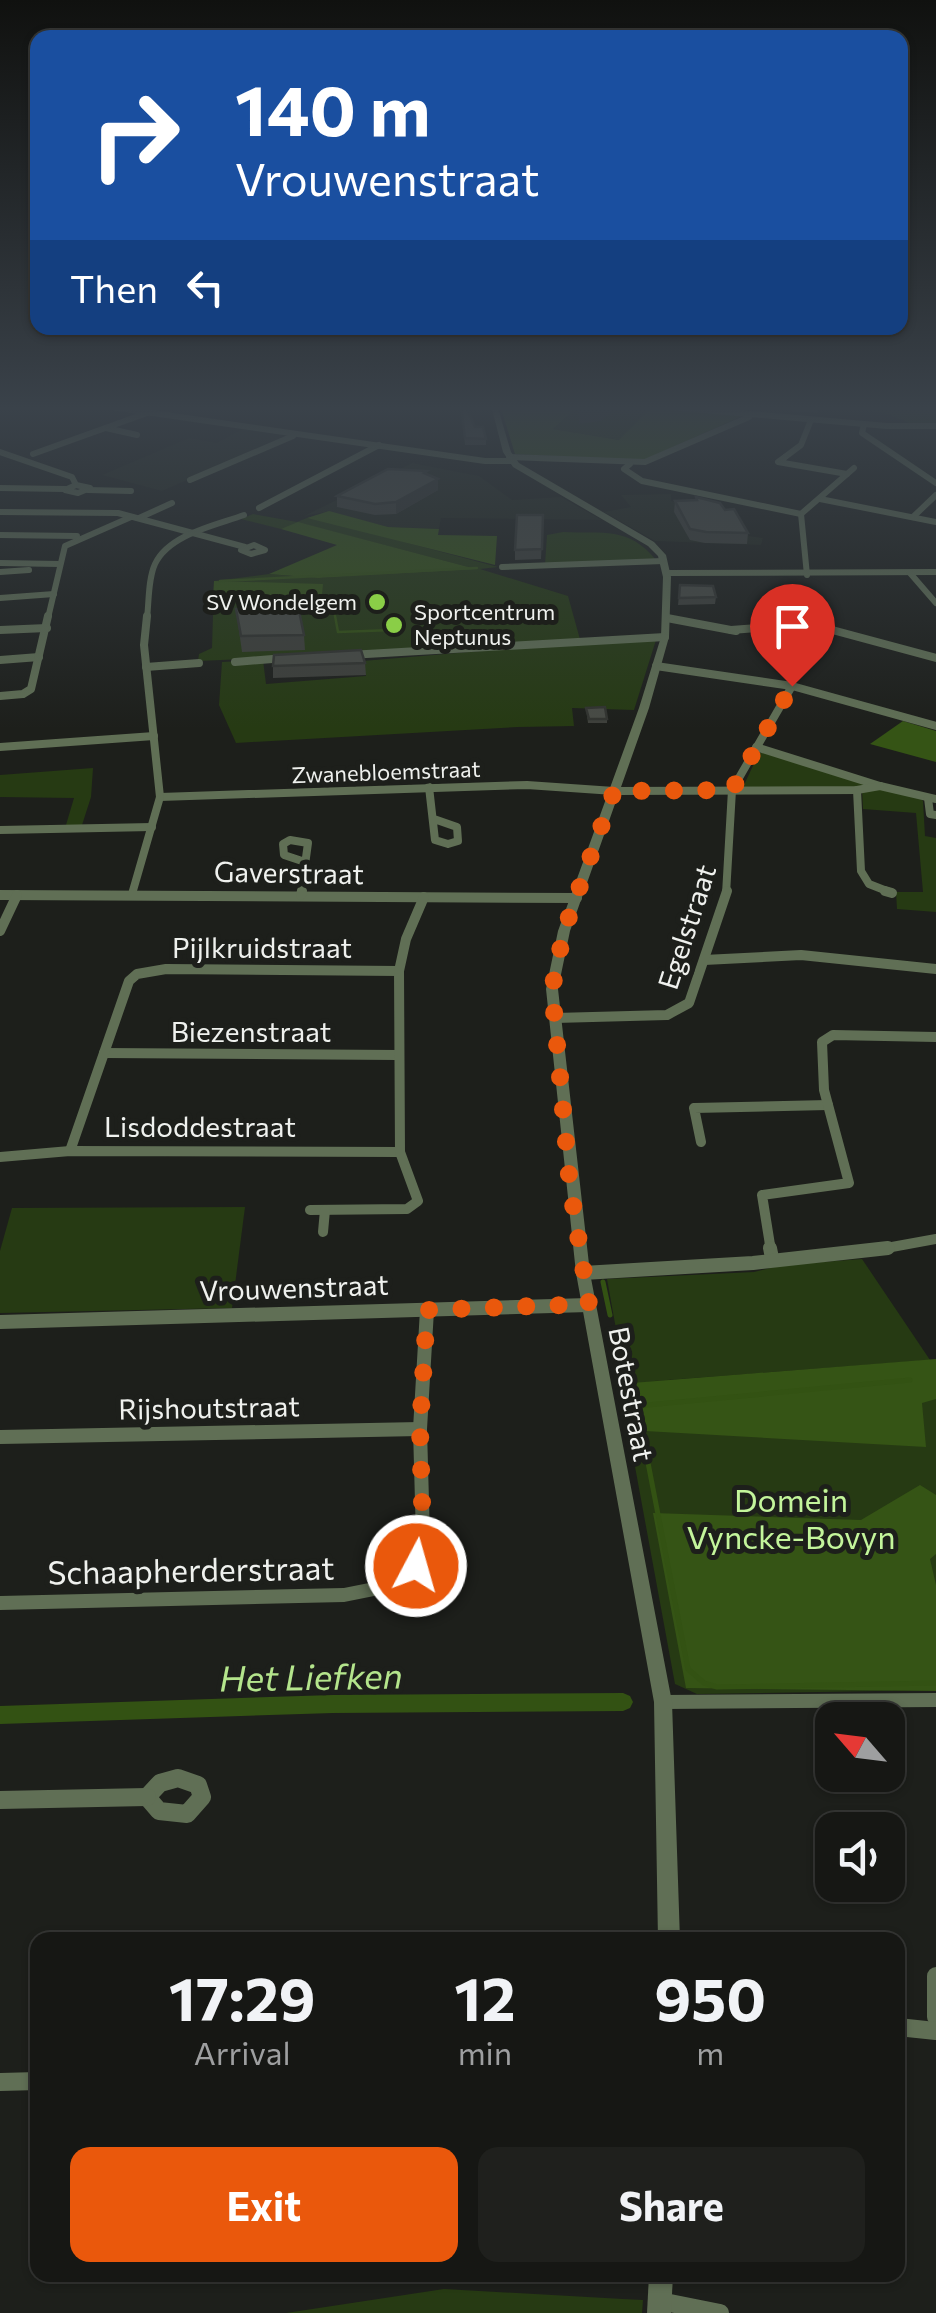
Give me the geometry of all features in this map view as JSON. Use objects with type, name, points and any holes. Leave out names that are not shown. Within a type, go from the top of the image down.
[{"type":"street","points":[[111,513],[245,546]]},
{"type":"street","points":[[0,696],[30,690],[65,546],[147,513]]},
{"type":"street","points":[[600,513],[651,544],[663,561]]},
{"type":"street","points":[[797,513],[802,514],[808,574]]},
{"type":"street","points":[[887,513],[936,522]]},
{"type":"street","points":[[913,518],[918,513]]},
{"type":"street","points":[[132,894],[160,797],[146,666],[153,566],[164,552],[244,515]]},
{"type":"street","points":[[0,537],[81,537]]},
{"type":"street","points":[[0,537],[72,541]]},
{"type":"street","points":[[502,568],[663,561]]},
{"type":"street","name":"Botestraat","points":[[663,561],[667,618],[664,637],[555,964],[552,989],[570,1186],[583,1273],[663,1702],[668,1932]]},
{"type":"street","points":[[0,563],[59,566]]},
{"type":"street","points":[[0,572],[59,566]]},
{"type":"street","points":[[666,573],[936,572]]},
{"type":"street","points":[[910,573],[936,603]]},
{"type":"street","points":[[0,600],[53,597]]},
{"type":"street","points":[[667,618],[775,635],[810,624],[936,658]]},
{"type":"street","points":[[0,630],[47,628]]},
{"type":"street","points":[[338,655],[664,637]]},
{"type":"street","points":[[924,655],[936,646]]},
{"type":"street","points":[[235,662],[303,657]]},
{"type":"street","points":[[0,663],[38,660]]},
{"type":"street","points":[[146,666],[199,663]]},
{"type":"street","points":[[656,666],[792,686],[936,726]]},
{"type":"street","name":"Egelstraat","points":[[555,1018],[667,1015],[689,1003],[729,886],[732,790],[792,686]]},
{"type":"street","points":[[0,747],[154,736]]},
{"type":"street","points":[[756,747],[932,798],[930,814],[936,815]]},
{"type":"street","name":"Zwanebloemstraat","points":[[160,797],[526,785],[614,791],[857,790],[880,786]]},
{"type":"street","points":[[429,787],[434,819]]},
{"type":"street","points":[[857,790],[864,880],[874,888],[892,893]]},
{"type":"street","points":[[0,830],[152,827]]},
{"type":"street","points":[[301,895],[305,862]]},
{"type":"street","points":[[0,930],[16,895]]},
{"type":"street","name":"Gaverstraat","points":[[0,896],[577,898]]},
{"type":"street","points":[[310,1210],[414,1206],[418,1201],[400,1152],[399,971],[406,938],[424,897]]},
{"type":"street","points":[[704,960],[801,955],[936,969]]},
{"type":"street","name":"Pijlkruidstraat","points":[[70,1151],[129,980],[137,974],[166,970],[399,971]]},
{"type":"street","points":[[772,1258],[762,1196],[849,1183],[828,1106],[822,1050],[826,1038],[936,1036]]},
{"type":"street","name":"Biezenstraat","points":[[104,1054],[398,1056]]},
{"type":"street","points":[[701,1142],[693,1103],[828,1106]]},
{"type":"street","name":"Lisdoddestraat","points":[[0,1157],[70,1151],[400,1152]]},
{"type":"street","points":[[323,1232],[325,1210]]},
{"type":"street","points":[[583,1273],[752,1264],[772,1258],[848,1254],[936,1239]]},
{"type":"street","name":"Vrouwenstraat","points":[[0,1322],[589,1304]]},
{"type":"street","name":"Schaapherderstraat","points":[[0,1603],[344,1595],[399,1584],[416,1566],[423,1538],[420,1428],[427,1310]]},
{"type":"street","name":"Rijshoutstraat","points":[[0,1438],[420,1428]]},
{"type":"street","points":[[663,1702],[936,1700]]},
{"type":"street","points":[[0,1800],[147,1798]]},
{"type":"street","points":[[936,1976],[936,2018]]},
{"type":"street","points":[[905,2028],[936,2031]]},
{"type":"street","points":[[0,2082],[30,2081]]},
{"type":"street","points":[[661,2282],[660,2307],[720,2313]]},
{"type":"shaded area","points":[[330,513],[589,513],[602,520],[441,518],[439,529],[388,527]]},
{"type":"shaded area","points":[[606,513],[720,513],[737,517],[749,536],[763,538],[761,545],[655,541]]},
{"type":"green space","points":[[336,513],[388,527],[439,529],[438,535],[497,536],[495,565],[307,518]]},
{"type":"green space","points":[[253,514],[297,522],[307,518],[325,521],[498,567],[480,569],[568,596],[581,643],[656,640],[634,710],[572,708],[574,726],[236,743],[219,705],[222,662],[263,660],[266,684],[366,676],[363,661],[527,647],[198,661],[199,654],[212,648],[214,581],[269,574],[318,578],[472,568],[304,524],[281,529],[241,519]]},
{"type":"green space","points":[[298,522],[476,569],[318,578],[269,574],[337,545],[281,529]]},
{"type":"green space","points":[[563,532],[625,537],[656,560],[545,565],[547,535]]},
{"type":"green space","points":[[214,581],[323,584],[322,595],[267,601],[213,600]]},
{"type":"green space","points":[[903,721],[936,731],[936,762],[870,744]]},
{"type":"green space","points":[[767,752],[919,797],[923,801],[925,836],[936,838],[936,912],[897,909],[896,892],[923,892],[916,813],[863,809],[862,790],[743,787],[759,753]]},
{"type":"green space","points":[[93,768],[91,797],[82,825],[66,825],[74,798],[0,797],[0,775]]},
{"type":"green space","points":[[245,1207],[232,1308],[0,1313],[0,1251],[12,1208]]},
{"type":"green space","name":"Domein Vyncke-Bovyn","points":[[862,1259],[930,1360],[641,1382],[936,1361],[936,1690],[697,1694],[675,1684],[620,1385],[633,1383],[625,1379],[607,1279],[754,1272],[783,1265]]},
{"type":"green space","points":[[936,1359],[936,1399],[922,1403],[926,1447],[645,1431],[632,1383]]},
{"type":"green space","points":[[920,1485],[936,1495],[936,1554],[930,1559],[936,1585],[936,1691],[686,1688],[653,1513],[861,1520]]},
{"type":"green space","points":[[444,2289],[643,2300],[642,2313],[286,2313]]},
{"type":"building","points":[[681,513],[736,513],[748,533],[706,532],[690,529]]},
{"type":"building","points":[[517,515],[543,515],[542,549],[515,550]]},
{"type":"building","points":[[680,585],[713,586],[716,597],[679,598]]},
{"type":"building","points":[[296,596],[304,635],[241,636],[236,609],[248,609],[248,598]]},
{"type":"building","points":[[361,650],[365,663],[273,666],[274,655]]},
{"type":"building","points":[[605,707],[607,719],[589,719],[586,708]]},
{"type":"waterway","points":[[220,581],[477,568]]},
{"type":"waterway","points":[[333,605],[338,632],[393,630]]},
{"type":"waterway","points":[[603,1282],[610,1315]]},
{"type":"waterway","points":[[614,1340],[621,1379]]},
{"type":"waterway","points":[[910,1380],[637,1406],[688,1669],[704,1683],[717,1687],[936,1683]]},
{"type":"waterway","name":"Het Liefken","points":[[0,1715],[333,1704],[623,1702]]},
{"type":"place","name":"SV Wondelgem","points":[[377,602]]},
{"type":"place","name":"Sportcentrum Neptunus","points":[[394,625]]},
{"type":"route","points":[[416,1566],[423,1538],[420,1428],[427,1310],[589,1304],[570,1186],[552,989],[564,931],[614,791],[732,790],[792,686]]}]
